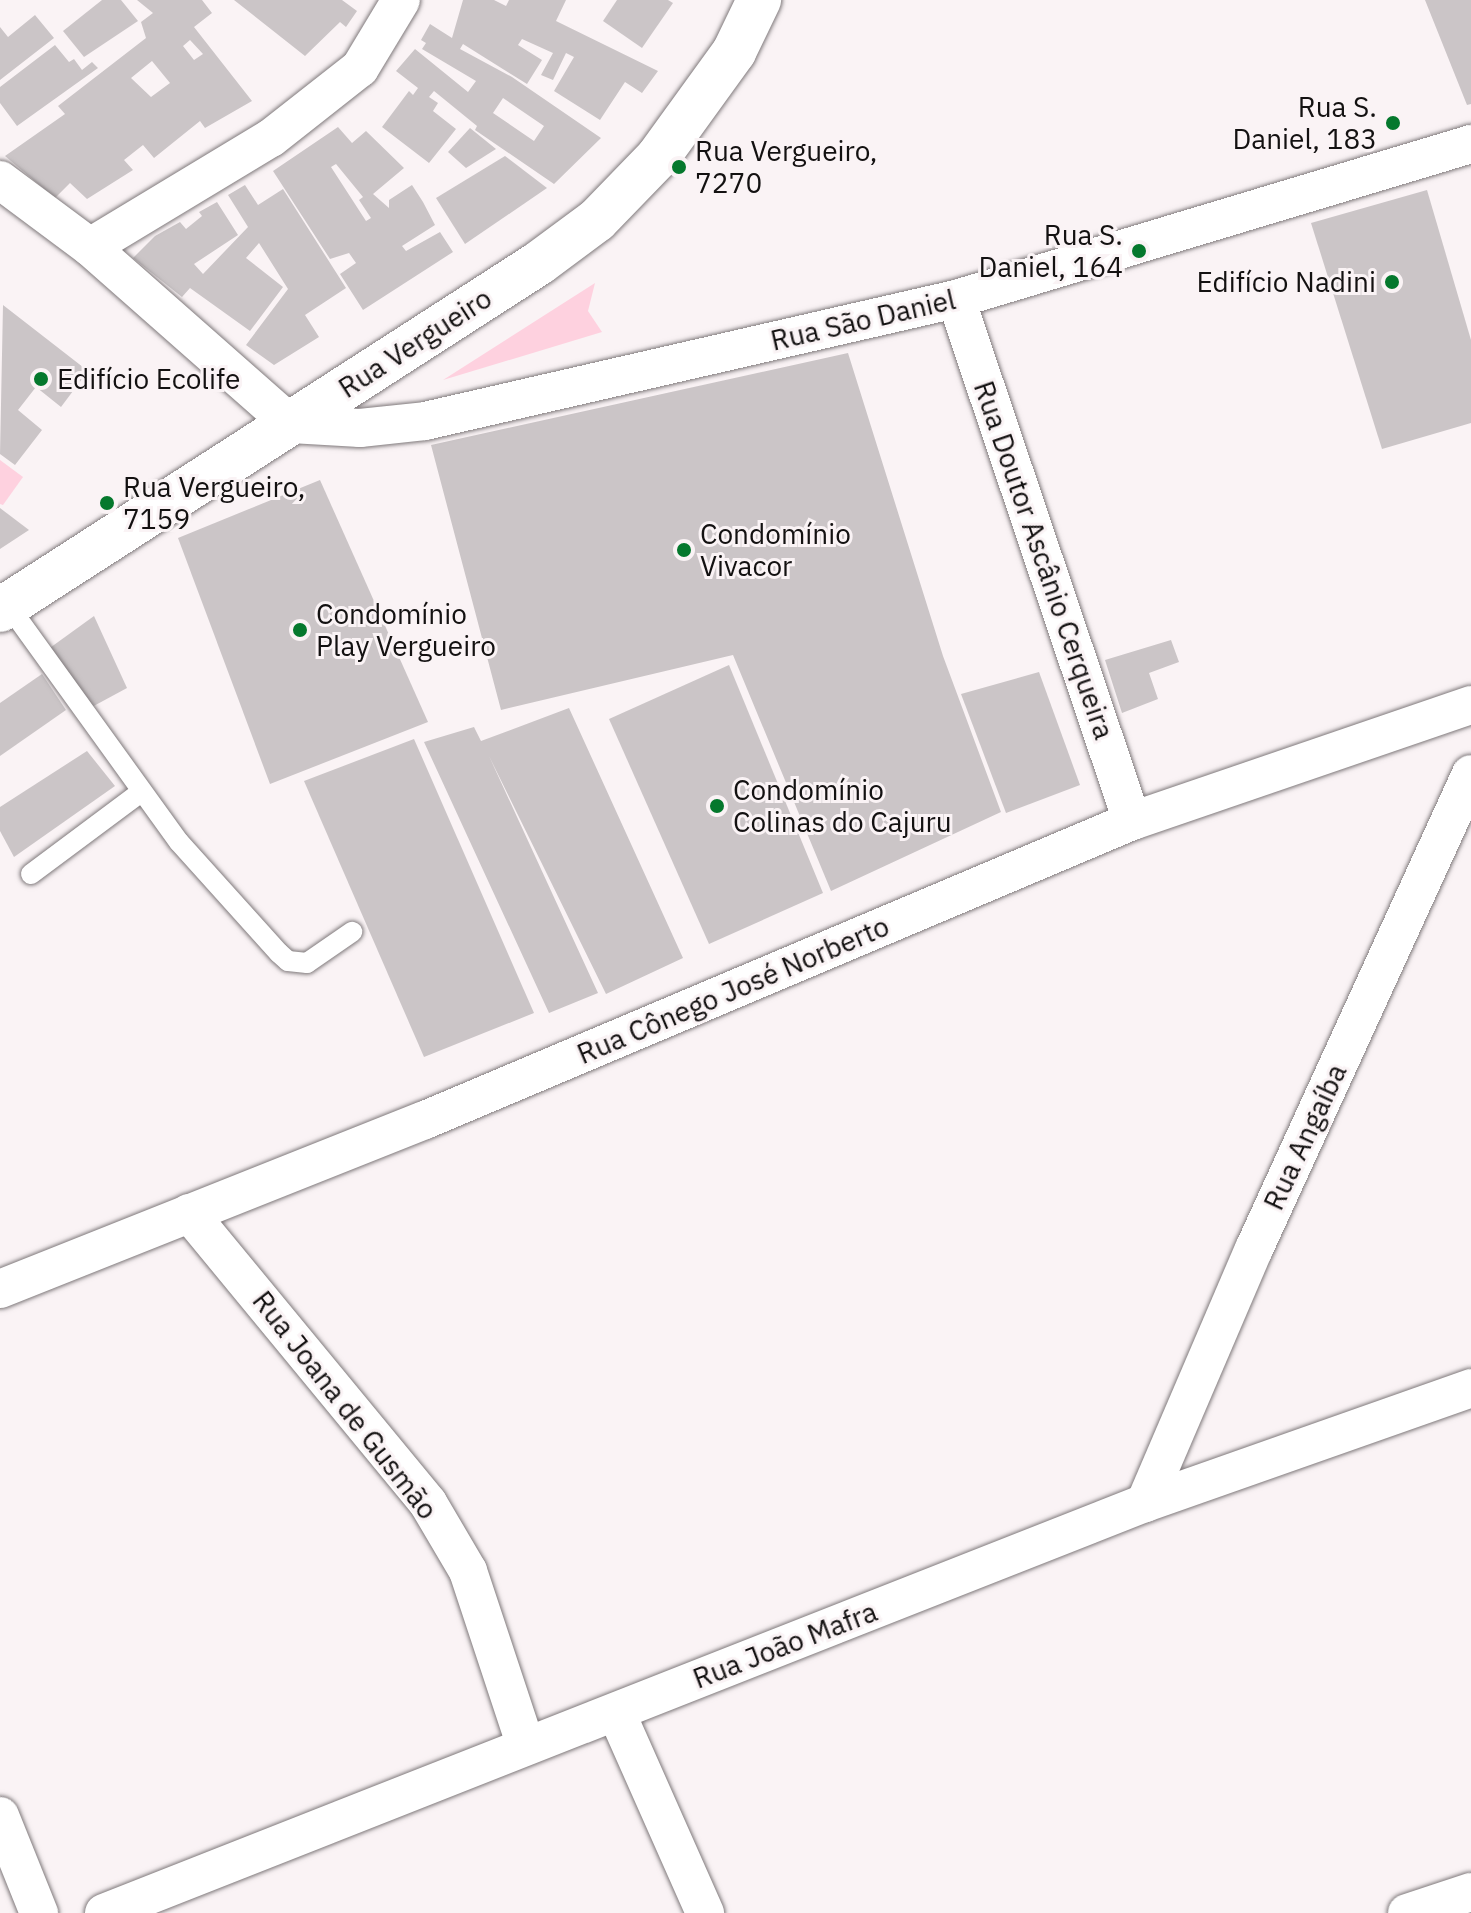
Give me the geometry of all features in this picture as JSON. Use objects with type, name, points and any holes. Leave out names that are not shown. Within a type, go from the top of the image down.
[{"type":"main road","name":"Rua Vergueiro","points":[[4,607],[291,424],[597,220],[658,157],[734,52],[759,0]]},
{"type":"street","points":[[90,247],[271,138],[349,77],[385,33],[401,0]]},
{"type":"street","name":"Rua São Daniel","points":[[291,424],[360,428],[425,421],[956,299],[1471,144]]},
{"type":"street","points":[[0,180],[90,247],[291,424]]},
{"type":"street","name":"Rua Doutor Ascânio Cerqueira","points":[[956,299],[1132,821]]},
{"type":"street","name":"Rua Cônego José Norberto","points":[[0,1289],[425,1120],[1132,821],[1471,705]]},
{"type":"street","name":"Rua Angaíba","points":[[1145,1503],[1254,1249],[1471,774]]},
{"type":"street","name":"Rua Joana de Gusmão","points":[[189,1213],[428,1503],[468,1571],[526,1746]]},
{"type":"street","name":"Rua João Mafra","points":[[104,1913],[1145,1503],[1471,1388]]},
{"type":"street","points":[[616,1712],[705,1913]]},
{"type":"street","points":[[0,1816],[11,1879],[39,1913]]},
{"type":"street","points":[[1407,1913],[1471,1892]]},
{"type":"lane","points":[[4,607],[179,842],[288,961],[307,963],[352,932]]},
{"type":"lane","points":[[31,874],[141,792]]},
{"type":"shaded area","points":[[595,283],[588,311],[602,332],[443,380]]},
{"type":"shaded area","points":[[0,460],[23,477],[3,505],[0,504]]},
{"type":"building","points":[[102,0],[121,0],[138,21],[84,57],[63,31]]},
{"type":"building","points":[[137,0],[202,0],[212,13],[194,27],[252,101],[205,128],[200,121],[154,158],[143,145],[124,160],[133,170],[87,199],[70,183],[55,198],[5,156],[65,114],[58,106],[146,38],[141,22],[153,13]],"holes":[[[190,40],[203,54],[194,60],[183,46]],[[152,61],[170,83],[151,97],[131,78]]]},
{"type":"building","points":[[234,0],[342,0],[357,11],[346,27],[340,22],[305,56]]},
{"type":"building","points":[[463,0],[494,0],[506,6],[509,0],[566,0],[556,21],[658,71],[642,93],[625,82],[600,120],[554,91],[574,57],[566,53],[553,80],[541,75],[553,53],[522,39],[518,45],[542,60],[527,84],[463,44],[460,49],[512,77],[601,138],[554,184],[475,130],[477,126],[434,91],[429,97],[438,103],[433,111],[456,129],[429,163],[382,127],[409,91],[413,95],[418,88],[396,71],[415,49],[468,92],[476,81],[422,49],[426,43],[421,40],[430,24],[452,38]],"holes":[[[503,98],[544,126],[534,141],[493,113]]]},
{"type":"building","points":[[617,0],[668,0],[673,3],[642,48],[603,21]]},
{"type":"building","points":[[1425,0],[1471,0],[1471,104],[1467,105]]},
{"type":"building","points":[[35,15],[54,38],[0,80],[0,27],[8,37]]},
{"type":"building","points":[[55,45],[69,62],[74,59],[82,70],[92,62],[98,68],[17,126],[0,103],[0,87]]},
{"type":"building","points":[[338,127],[352,143],[366,131],[404,168],[373,194],[389,208],[389,200],[412,185],[435,225],[402,246],[406,251],[440,232],[453,252],[363,310],[340,274],[356,263],[349,253],[330,259],[273,171]],"holes":[[[336,164],[363,197],[359,200],[371,218],[366,221],[331,167]]]},
{"type":"building","points":[[470,128],[496,149],[466,168],[448,152]]},
{"type":"building","points":[[505,156],[547,188],[465,244],[436,198]]},
{"type":"building","points":[[245,185],[258,205],[283,189],[346,288],[305,315],[319,337],[274,365],[246,345],[288,289],[259,243],[246,258],[283,287],[250,331],[190,288],[182,297],[133,258],[155,236],[180,222],[186,229],[202,216],[199,212],[217,202],[238,235],[194,264],[203,274],[248,227],[228,195]]},
{"type":"building","name":"Edifício Nadini","points":[[1427,190],[1471,340],[1471,423],[1382,449],[1311,223]]},
{"type":"building","name":"Edifício Ecolife","points":[[3,305],[88,371],[61,407],[36,387],[18,410],[42,430],[15,465],[0,454]]},
{"type":"building","name":"Condomínio Vivacor","points":[[848,353],[943,656],[1001,812],[831,891],[733,655],[501,710],[431,445]]},
{"type":"building","name":"Condomínio Play Vergueiro","points":[[320,480],[428,722],[270,784],[178,538]]},
{"type":"building","points":[[0,508],[29,530],[0,549]]},
{"type":"building","points":[[94,616],[127,688],[90,708],[47,650]]},
{"type":"building","points":[[1171,640],[1179,662],[1149,673],[1158,699],[1122,713],[1105,660]]},
{"type":"building","name":"Condomínio Colinas do Cajuru","points":[[729,665],[823,893],[709,944],[609,719]]},
{"type":"building","points":[[1039,672],[1080,785],[1006,813],[961,694]]},
{"type":"building","points":[[42,674],[66,710],[0,756],[0,703]]},
{"type":"building","points":[[569,708],[683,958],[606,994],[489,756],[598,993],[549,1013],[424,742],[474,727],[481,741]]},
{"type":"building","points":[[414,739],[534,1013],[424,1057],[304,781]]},
{"type":"building","points":[[87,751],[115,786],[14,857],[0,831],[0,807]]},
{"type":"place","name":"Rua S. Daniel, 183","points":[[1393,123]]},
{"type":"place","name":"Rua Vergueiro, 7270","points":[[679,167]]},
{"type":"place","name":"Rua S. Daniel, 164","points":[[1139,251]]},
{"type":"place","name":"Edifício Nadini","points":[[1392,282]]},
{"type":"place","name":"Edifício Ecolife","points":[[41,379]]},
{"type":"place","name":"Rua Vergueiro, 7159","points":[[107,503]]},
{"type":"place","name":"Condomínio Vivacor","points":[[684,550]]},
{"type":"place","name":"Condomínio Play Vergueiro","points":[[300,630]]},
{"type":"place","name":"Condomínio Colinas do Cajuru","points":[[717,806]]}]
